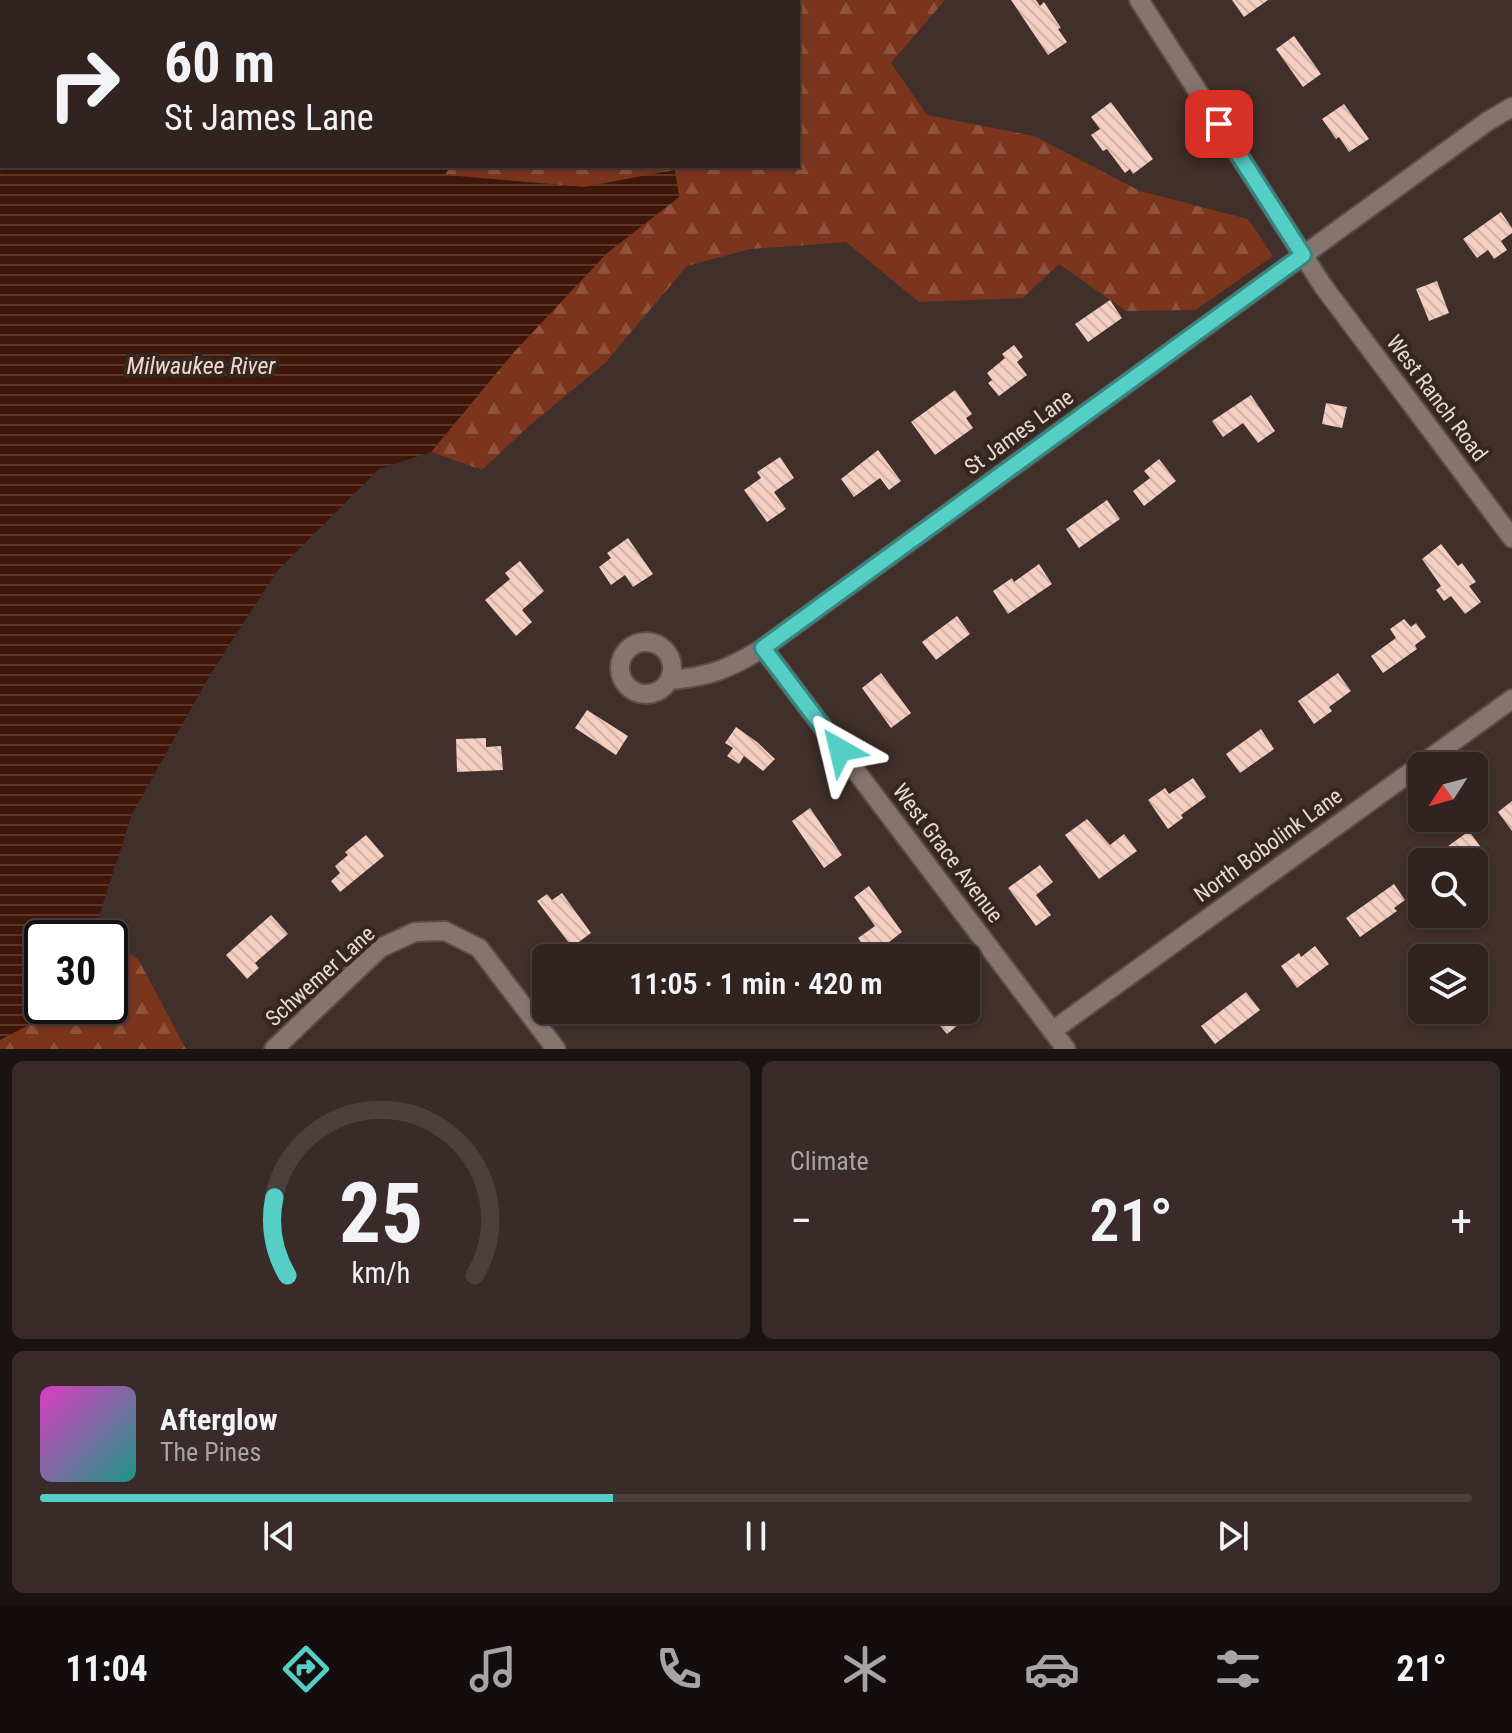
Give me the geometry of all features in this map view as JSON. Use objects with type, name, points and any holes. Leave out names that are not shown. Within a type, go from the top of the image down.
[{"type":"street","points":[[1139,0],[1303,255]]},
{"type":"street","name":"St James Lane","points":[[669,680],[710,675],[745,660],[763,648],[1488,121],[1512,107]]},
{"type":"street","name":"West Ranch Road","points":[[1303,255],[1512,538]]},
{"type":"street","name":"West Grace Avenue","points":[[763,648],[1066,1049]]},
{"type":"street","name":"North Bobolink Lane","points":[[1052,1031],[1512,699]]},
{"type":"street","name":"Schwemer Lane","points":[[274,1049],[380,948],[415,932],[445,931],[479,948],[556,1049]]},
{"type":"green space","points":[[800,0],[945,0],[891,63],[927,115],[1034,136],[1140,191],[1248,219],[1273,256],[1195,310],[1126,311],[1059,264],[1023,298],[919,302],[846,242],[750,249],[687,266],[605,363],[530,425],[482,470],[431,452],[514,352],[607,253],[679,197],[675,170],[584,187],[445,175],[449,168],[800,168]]},
{"type":"green space","points":[[128,952],[138,959],[186,1049],[0,1049],[0,1040],[30,1024],[128,1024]]},
{"type":"water","name":"Milwaukee River","points":[[0,168],[449,168],[445,175],[584,187],[675,170],[679,197],[607,253],[514,352],[431,452],[379,469],[277,571],[210,675],[132,814],[98,920],[24,920],[24,1024],[30,1024],[0,1040]]},
{"type":"building","points":[[1011,0],[1036,0],[1040,6],[1044,2],[1067,42],[1048,55]]},
{"type":"building","points":[[1232,0],[1268,0],[1244,17]]},
{"type":"building","points":[[1294,36],[1321,74],[1303,87],[1276,49]]},
{"type":"building","points":[[1111,102],[1153,159],[1133,174],[1130,169],[1125,173],[1107,149],[1103,151],[1091,135],[1100,129],[1091,117]]},
{"type":"building","points":[[1344,104],[1369,139],[1349,152],[1322,119]]},
{"type":"building","points":[[1501,212],[1512,228],[1512,233],[1501,241],[1507,250],[1494,259],[1488,250],[1477,258],[1463,239]]},
{"type":"building","points":[[1437,281],[1449,313],[1429,321],[1416,289]]},
{"type":"building","points":[[1110,300],[1122,318],[1088,342],[1075,324]]},
{"type":"building","points":[[1014,345],[1023,357],[1017,362],[1027,375],[999,396],[988,383],[992,380],[987,373],[1005,358],[1002,354]]},
{"type":"building","points":[[955,390],[972,414],[966,418],[973,428],[935,455],[911,422]]},
{"type":"building","points":[[1251,395],[1275,431],[1258,443],[1243,423],[1223,437],[1212,421]]},
{"type":"building","points":[[1326,403],[1347,407],[1342,428],[1322,424]]},
{"type":"building","points":[[878,450],[901,481],[889,490],[880,478],[854,497],[841,479]]},
{"type":"building","points":[[780,457],[794,478],[774,492],[786,509],[767,522],[744,490],[761,478],[757,472]]},
{"type":"building","points":[[1159,459],[1176,481],[1144,506],[1133,491],[1150,478],[1144,471]]},
{"type":"building","points":[[1107,500],[1120,519],[1079,548],[1066,529]]},
{"type":"building","points":[[628,538],[653,574],[633,587],[625,575],[611,585],[599,567],[611,558],[607,553]]},
{"type":"building","points":[[1441,544],[1458,566],[1462,563],[1476,582],[1469,586],[1481,602],[1465,614],[1451,596],[1444,601],[1436,590],[1441,586],[1422,559]]},
{"type":"building","points":[[520,561],[544,591],[522,610],[532,622],[516,636],[485,600],[510,579],[505,573]]},
{"type":"building","points":[[1039,564],[1052,584],[1008,614],[993,591],[1012,578],[1014,582]]},
{"type":"building","points":[[957,616],[970,634],[936,660],[922,642]]},
{"type":"building","points":[[1404,619],[1411,627],[1416,623],[1426,637],[1415,645],[1417,649],[1383,673],[1371,656],[1396,638],[1390,629]]},
{"type":"building","points":[[881,673],[911,713],[891,728],[862,688]]},
{"type":"building","points":[[1338,673],[1351,691],[1329,707],[1332,711],[1314,724],[1298,701]]},
{"type":"building","points":[[587,710],[628,736],[616,755],[575,728]]},
{"type":"building","points":[[736,727],[775,759],[763,771],[744,756],[739,764],[727,756],[733,748],[725,743]]},
{"type":"building","points":[[1261,729],[1274,749],[1240,773],[1226,754]]},
{"type":"building","points":[[486,738],[486,747],[501,746],[503,770],[457,772],[456,739]]},
{"type":"building","points":[[1193,778],[1206,797],[1168,829],[1148,800],[1165,788],[1169,794]]},
{"type":"building","points":[[1512,801],[1512,831],[1498,812]]},
{"type":"building","points":[[810,808],[842,855],[824,868],[792,821]]},
{"type":"building","points":[[1087,819],[1110,845],[1124,834],[1137,851],[1099,879],[1065,835]]},
{"type":"building","points":[[1468,832],[1480,846],[1478,848],[1445,848]]},
{"type":"building","points":[[366,835],[384,856],[340,892],[331,881],[340,873],[335,866],[348,855],[345,852]]},
{"type":"building","points":[[1040,865],[1053,882],[1036,895],[1051,915],[1036,926],[1008,888]]},
{"type":"building","points":[[1394,884],[1405,900],[1394,908],[1397,911],[1360,937],[1346,918]]},
{"type":"building","points":[[869,886],[902,932],[886,944],[862,944],[858,938],[875,926],[854,897]]},
{"type":"building","points":[[562,893],[591,933],[576,944],[570,944],[537,901],[547,894],[552,900]]},
{"type":"building","points":[[271,915],[288,934],[255,963],[259,968],[247,979],[226,955]]},
{"type":"building","points":[[1315,946],[1329,964],[1297,988],[1281,966]]},
{"type":"building","points":[[1246,992],[1260,1010],[1215,1044],[1201,1026]]},
{"type":"building","points":[[939,1024],[959,1024],[947,1034]]},
{"type":"route","points":[[840,750],[763,648],[1303,255],[1219,124]]}]
